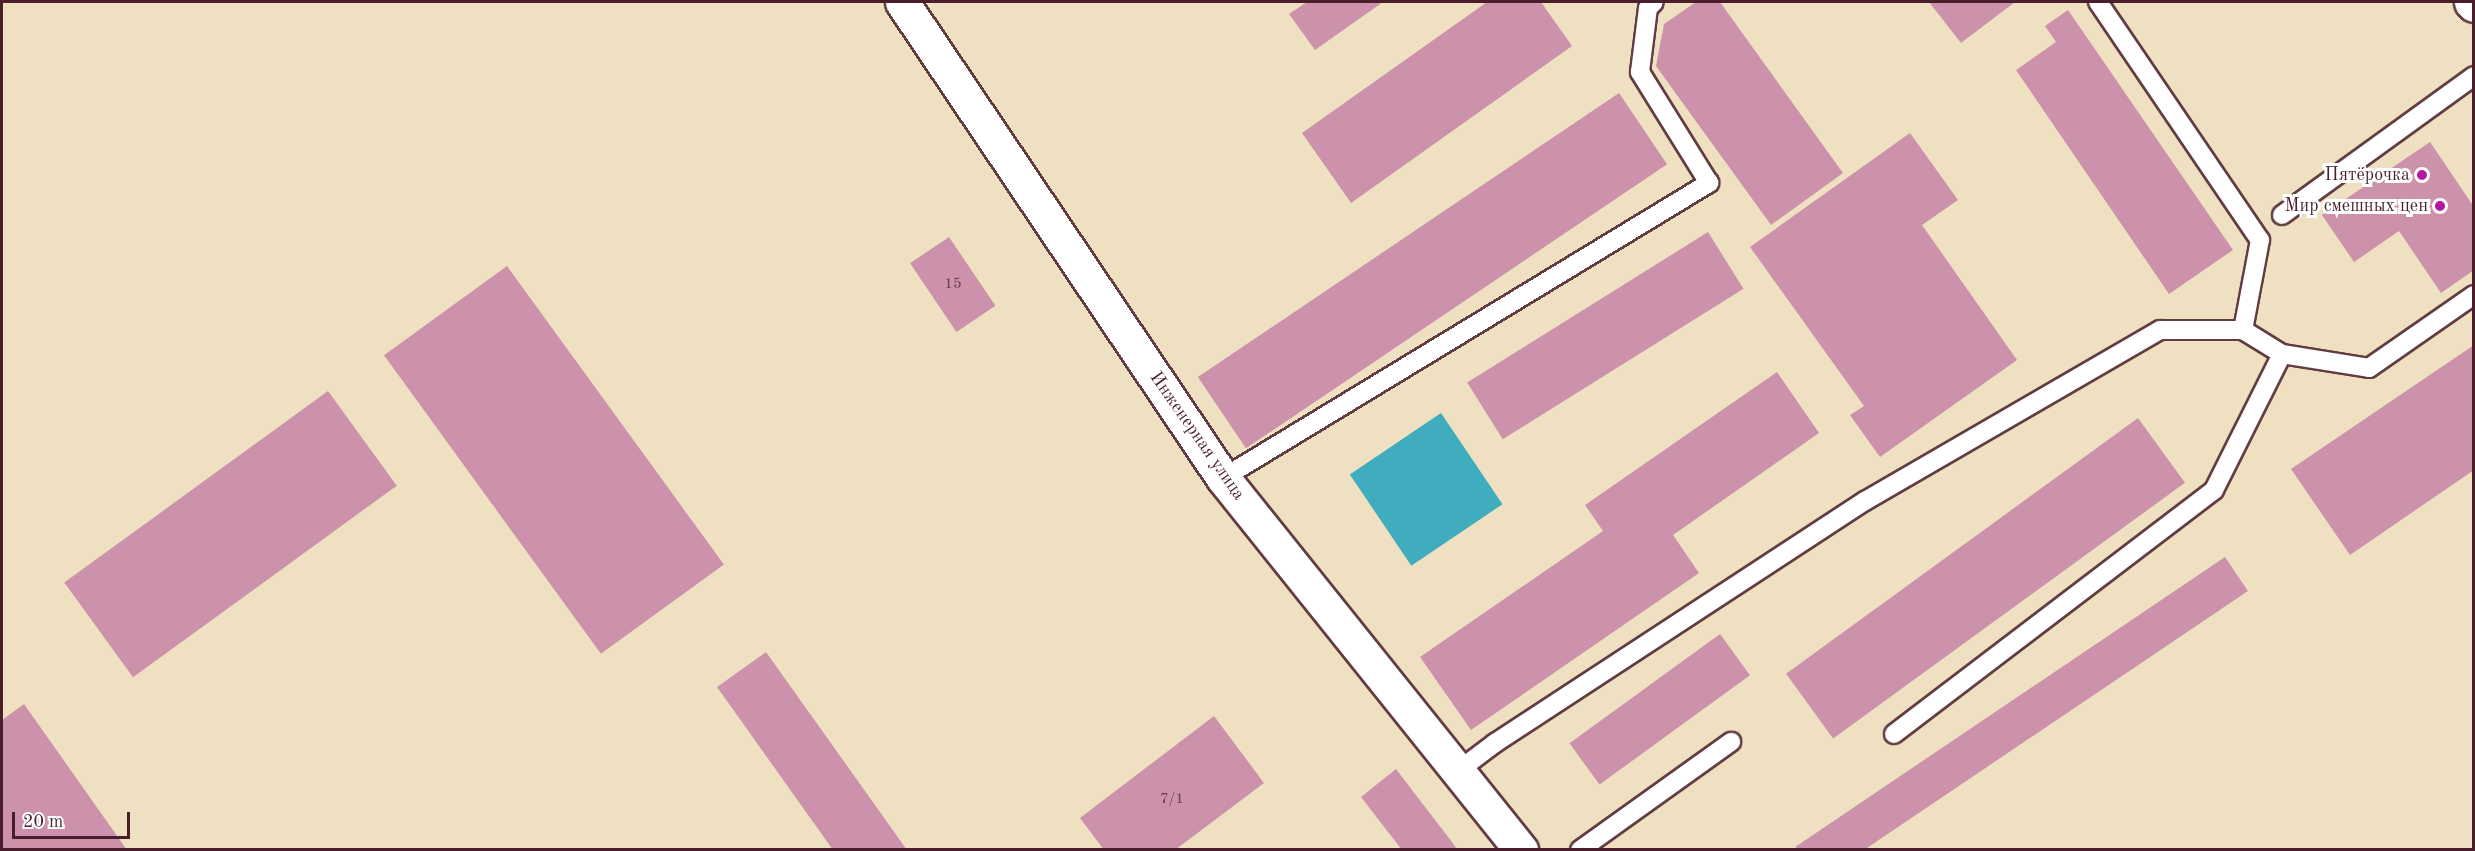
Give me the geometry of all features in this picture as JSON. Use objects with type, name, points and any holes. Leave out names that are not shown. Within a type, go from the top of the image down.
[{"type":"street","name":"Инженерная улица","points":[[903,2],[1223,478],[1521,849]]},
{"type":"lane","points":[[1223,478],[1708,183],[1640,72],[1648,8],[1654,2]]},
{"type":"lane","points":[[2098,2],[2260,240],[2243,330]]},
{"type":"lane","points":[[2282,215],[2474,76]]},
{"type":"lane","points":[[1458,771],[1496,743],[1865,501],[2160,330],[2243,330],[2282,354],[2369,368],[2474,295]]},
{"type":"lane","points":[[1894,734],[2214,490],[2282,354]]},
{"type":"lane","points":[[1580,849],[1731,742]]},
{"type":"water","points":[[1441,413],[1503,504],[1411,566],[1350,475]]},
{"type":"building","points":[[1307,2],[1383,2],[1315,50],[1289,14]]},
{"type":"building","points":[[1487,2],[1541,2],[1572,46],[1351,203],[1302,133]]},
{"type":"building","points":[[1696,2],[1720,2],[1843,173],[1771,225],[1656,66],[1664,24]]},
{"type":"building","points":[[1929,2],[2015,2],[1961,43]]},
{"type":"building","points":[[2068,10],[2233,250],[2169,294],[2016,70],[2056,42],[2045,26]]},
{"type":"building","points":[[1619,93],[1667,164],[1246,448],[1198,377]]},
{"type":"building","points":[[1910,133],[1958,200],[1922,225],[2017,360],[1880,457],[1850,415],[1864,406],[1750,247]]},
{"type":"building","points":[[2430,142],[2474,207],[2474,270],[2441,293],[2399,231],[2354,262],[2322,215]]},
{"type":"building","points":[[1708,232],[1744,289],[1503,439],[1467,382]]},
{"type":"building","points":[[949,237],[995,306],[956,332],[910,263]]},
{"type":"building","points":[[507,266],[724,565],[601,654],[384,355]]},
{"type":"building","points":[[2474,345],[2474,470],[2350,555],[2291,469]]},
{"type":"building","points":[[1777,372],[1819,433],[1673,535],[1699,573],[1471,730],[1420,657],[1603,531],[1585,505]]},
{"type":"building","points":[[328,391],[397,486],[133,677],[64,583]]},
{"type":"building","points":[[2138,418],[2185,483],[1833,738],[1786,674]]},
{"type":"building","points":[[2225,557],[2248,591],[1864,850],[1798,850],[1796,847]]},
{"type":"building","points":[[1720,634],[1750,675],[1599,785],[1570,743]]},
{"type":"building","points":[[766,652],[907,850],[833,850],[717,687]]},
{"type":"building","points":[[24,704],[127,850],[2,850],[2,720]]},
{"type":"building","points":[[1214,716],[1264,783],[1175,850],[1104,850],[1080,818]]},
{"type":"building","points":[[1396,769],[1458,850],[1402,850],[1361,797]]},
{"type":"place","name":"Пятёрочка","points":[[2422,175]]},
{"type":"place","name":"Мир смешных цен","points":[[2440,206]]}]
